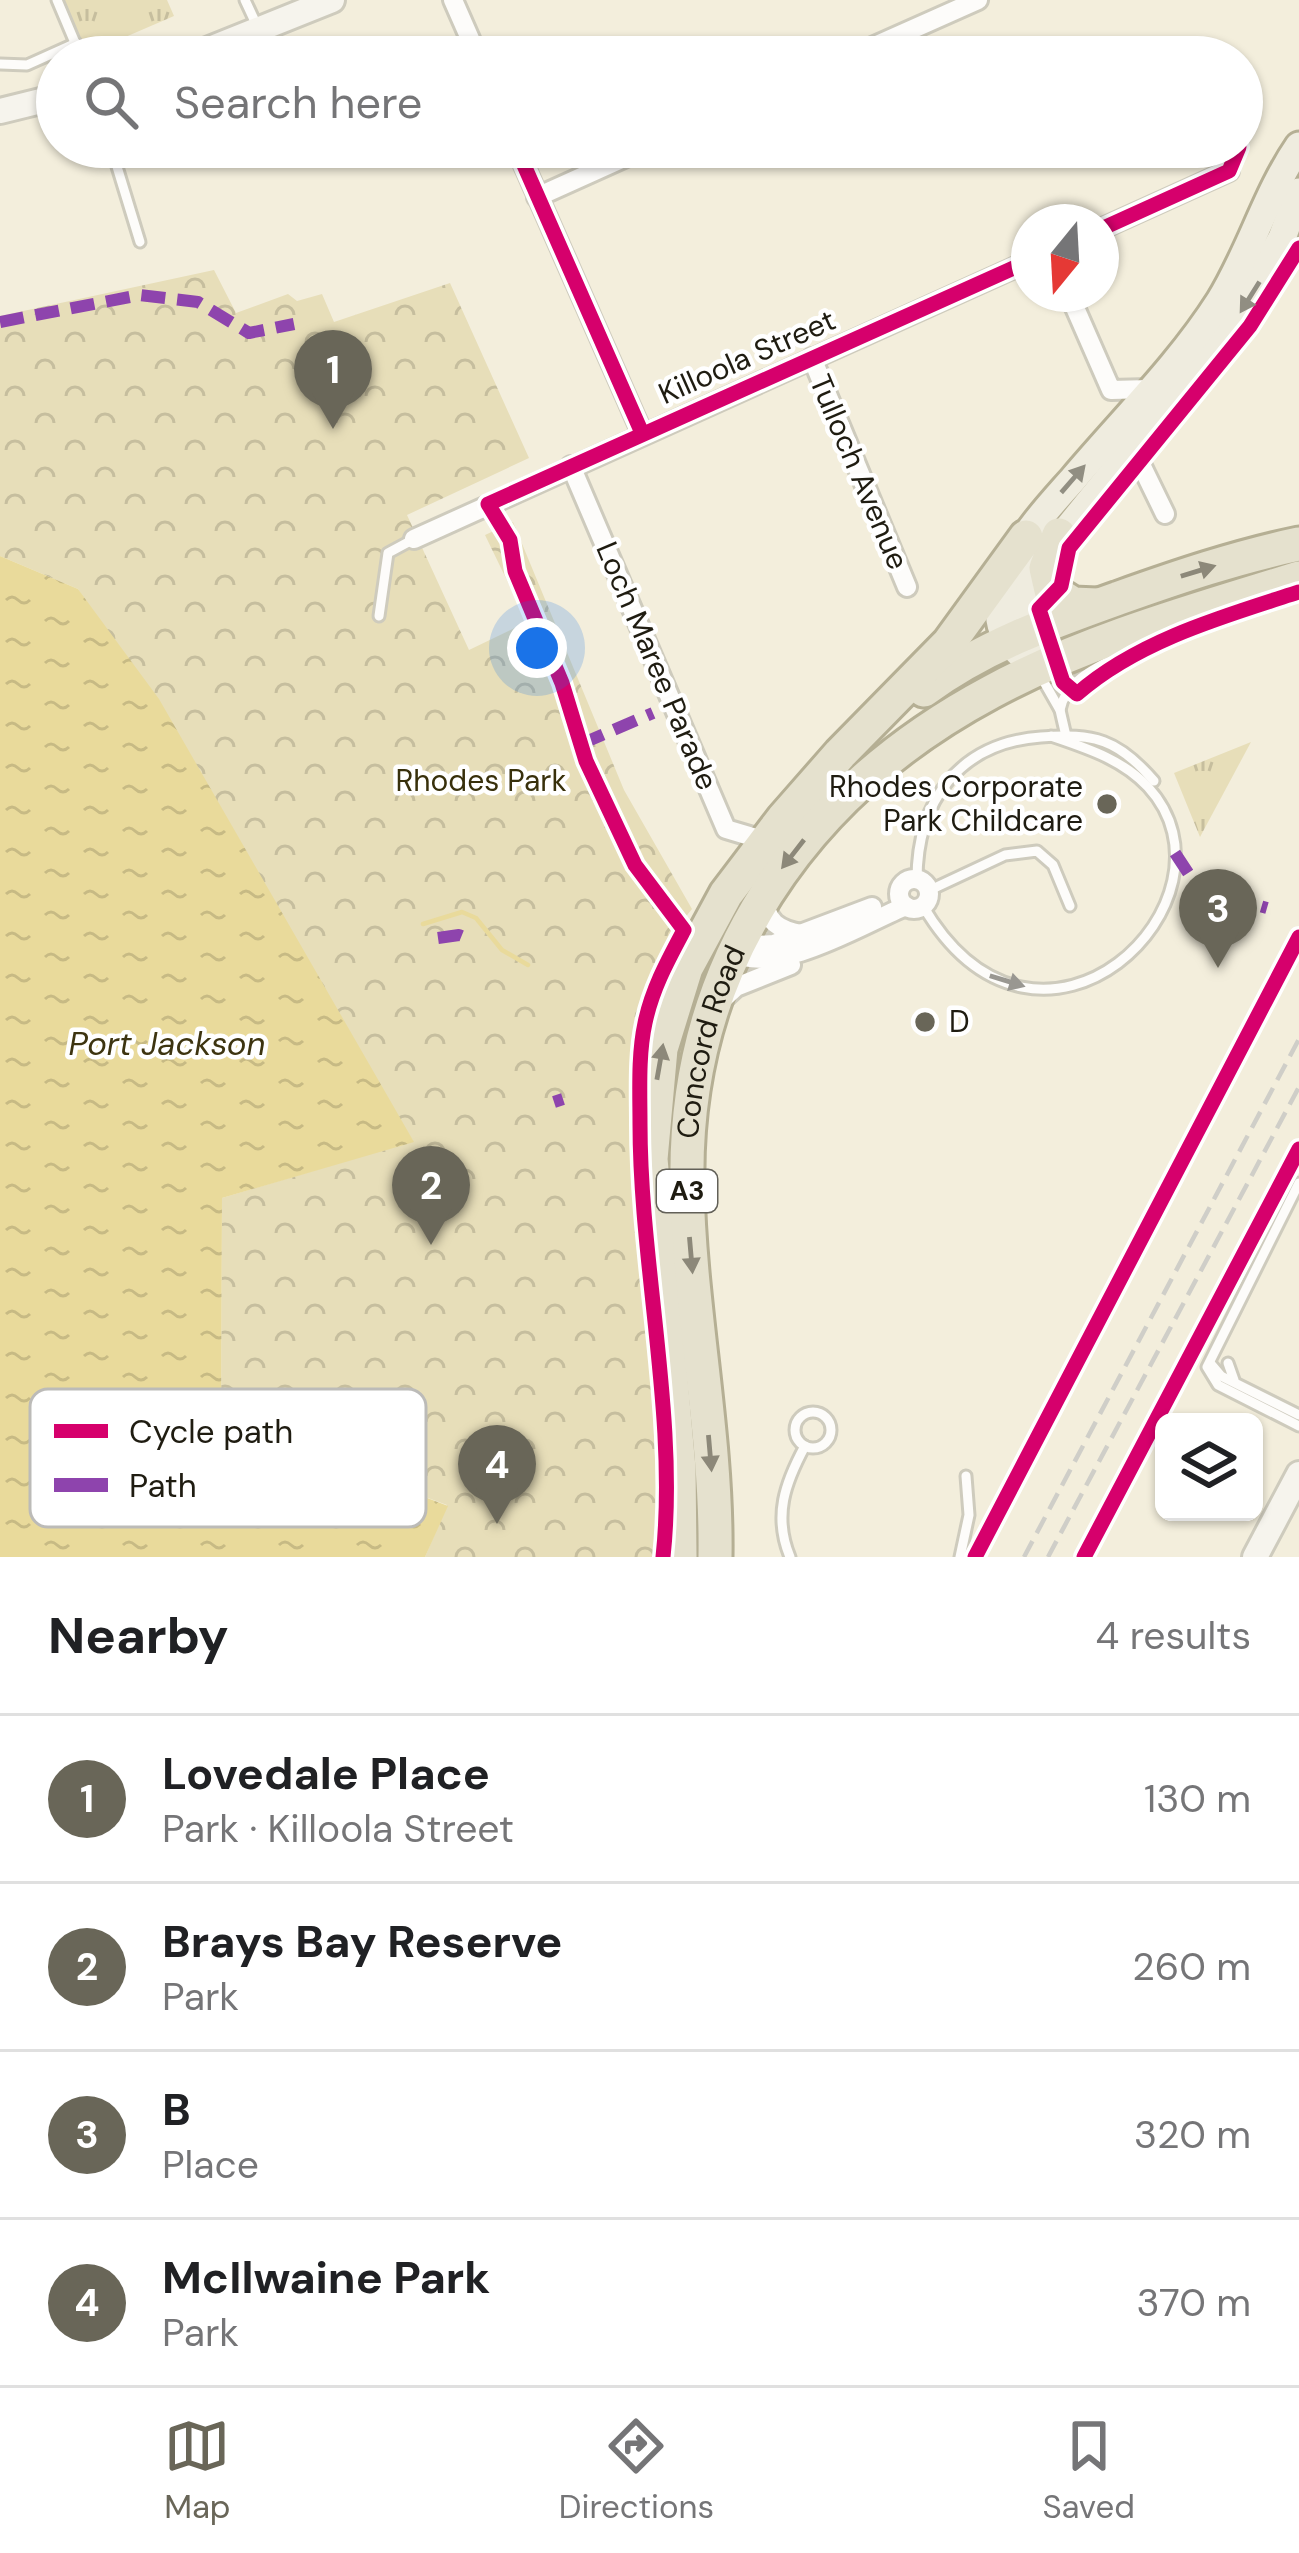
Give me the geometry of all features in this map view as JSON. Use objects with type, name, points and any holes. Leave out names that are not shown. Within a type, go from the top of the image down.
[{"type":"highway","points":[[1043,536],[1051,590],[1072,604],[1098,605]]},
{"type":"highway","points":[[850,744],[949,643],[1043,536]]},
{"type":"highway","name":"A3","points":[[850,744],[951,670],[1015,636],[1229,562],[1299,544]]},
{"type":"highway","name":"A3","points":[[1037,670],[1187,613],[1299,578]]},
{"type":"highway","name":"Concord Road","points":[[715,1557],[687,1184],[694,1086],[711,1015],[737,945],[766,892],[805,838],[871,774],[942,721],[1037,670]]},
{"type":"highway","name":"Concord Road","points":[[680,1557],[679,1468],[653,1201],[652,1129],[662,1048],[686,968],[707,926],[766,841],[850,744]]},
{"type":"highway","points":[[707,926],[737,945]]},
{"type":"main road","points":[[1127,435],[1150,389],[1219,302],[1257,231],[1280,174],[1299,146]]},
{"type":"main road","points":[[1037,670],[1015,636],[1000,624],[1001,600],[1013,559],[1043,536],[1127,435],[1230,329],[1291,234],[1299,191]]},
{"type":"street","points":[[246,36],[332,0]]},
{"type":"street","points":[[453,0],[469,36]]},
{"type":"street","points":[[897,36],[978,0]]},
{"type":"street","points":[[0,111],[36,102]]},
{"type":"street","points":[[525,168],[643,433]]},
{"type":"street","points":[[537,197],[601,168]]},
{"type":"street","points":[[1119,221],[1229,171]]},
{"type":"street","name":"Killoola Street","points":[[414,538],[1011,269]]},
{"type":"street","points":[[1077,312],[1111,390],[1150,389]]},
{"type":"street","name":"Tulloch Avenue","points":[[812,358],[907,587]]},
{"type":"street","points":[[1127,435],[1165,514]]},
{"type":"street","name":"Loch Maree Parade","points":[[572,466],[726,829],[766,841]]},
{"type":"street","points":[[766,892],[769,918],[784,930],[802,934]]},
{"type":"street","points":[[737,945],[757,962],[782,958],[915,896]]},
{"type":"street","points":[[737,945],[764,945],[915,896]]},
{"type":"street","points":[[711,1015],[736,987],[813,956],[851,928]]},
{"type":"street","points":[[1255,1557],[1299,1474]]},
{"type":"lane","points":[[56,0],[72,36]]},
{"type":"lane","points":[[245,0],[259,31]]},
{"type":"lane","points":[[0,64],[36,61]]},
{"type":"lane","points":[[117,168],[140,242]]},
{"type":"lane","points":[[379,616],[388,553],[414,538]]},
{"type":"lane","points":[[1060,710],[1066,694],[1084,677],[1187,613]]},
{"type":"lane","points":[[1037,670],[1060,710],[1066,737]]},
{"type":"lane","points":[[1066,737],[1098,751],[1149,788],[1170,830],[1175,854],[1171,882],[1155,925],[1126,960],[1094,979],[1057,988],[1020,986],[971,966],[951,948],[915,896],[921,830],[950,778],[988,750],[1017,739],[1051,736],[1066,737],[1106,740],[1128,754],[1154,781]]},
{"type":"lane","points":[[915,896],[1005,855],[1036,851],[1053,865],[1070,905]]},
{"type":"lane","points":[[1299,1183],[1207,1367],[1215,1383],[1299,1426]]},
{"type":"lane","points":[[1210,1358],[1218,1374],[1299,1415]]},
{"type":"lane","points":[[1228,1363],[1230,1375],[1243,1386]]},
{"type":"lane","points":[[790,1557],[781,1532],[781,1504],[806,1446]]},
{"type":"lane","points":[[960,1557],[969,1516],[966,1476]]},
{"type":"green space","points":[[62,0],[167,0],[174,16],[128,36],[78,36]]},
{"type":"green space","name":"Rhodes Park","points":[[214,270],[236,313],[288,294],[297,301],[322,294],[334,322],[450,283],[529,458],[407,515],[469,650],[527,622],[485,535],[513,522],[624,790],[692,909],[664,951],[646,996],[635,1043],[631,1092],[649,1331],[659,1557],[425,1557],[447,1505],[426,1497],[426,1389],[221,1389],[222,1198],[413,1141],[78,589],[0,556],[0,316]]},
{"type":"green space","points":[[1251,742],[1200,837],[1174,773]]},
{"type":"water","name":"Port Jackson","points":[[0,556],[78,589],[159,699],[414,1142],[222,1198],[221,1389],[30,1389],[30,1527],[426,1527],[426,1498],[448,1506],[425,1557],[0,1557]]},
{"type":"waterway","points":[[423,924],[462,912],[476,918],[502,950],[528,965]]},
{"type":"railway","points":[[1024,1557],[1299,1039]]},
{"type":"railway","points":[[1048,1557],[1299,1087]]},
{"type":"marked path","points":[[0,322],[140,295],[198,302],[249,333],[294,324]]},
{"type":"marked path","points":[[581,744],[653,713]]},
{"type":"marked path","points":[[1175,853],[1198,888],[1267,908]]},
{"type":"marked path","points":[[438,938],[459,935],[469,939]]},
{"type":"marked path","points":[[554,1102],[563,1099]]},
{"type":"cycle path","points":[[525,168],[642,433]]},
{"type":"cycle path","points":[[1119,221],[1230,168]]},
{"type":"cycle path","points":[[1299,248],[1250,326],[1069,548],[1061,586],[1039,609],[1063,682],[1077,694],[1154,645],[1299,592]]},
{"type":"cycle path","points":[[663,1557],[666,1451],[642,1177],[640,1074],[648,1010],[684,930],[635,865],[586,761],[562,683],[515,571],[510,540],[488,504],[1011,269]]},
{"type":"cycle path","points":[[975,1557],[1299,937]]},
{"type":"cycle path","points":[[1084,1557],[1299,1149]]},
{"type":"place","name":"Lovedale Place","points":[[333,429]]},
{"type":"place","name":"Rhodes Corporate Park Childcare","points":[[1107,804]]},
{"type":"place","name":"B","points":[[1218,968]]},
{"type":"place","name":"D","points":[[925,1022]]},
{"type":"place","name":"Brays Bay Reserve","points":[[431,1245]]},
{"type":"place","name":"McIlwaine Park","points":[[497,1524]]}]
